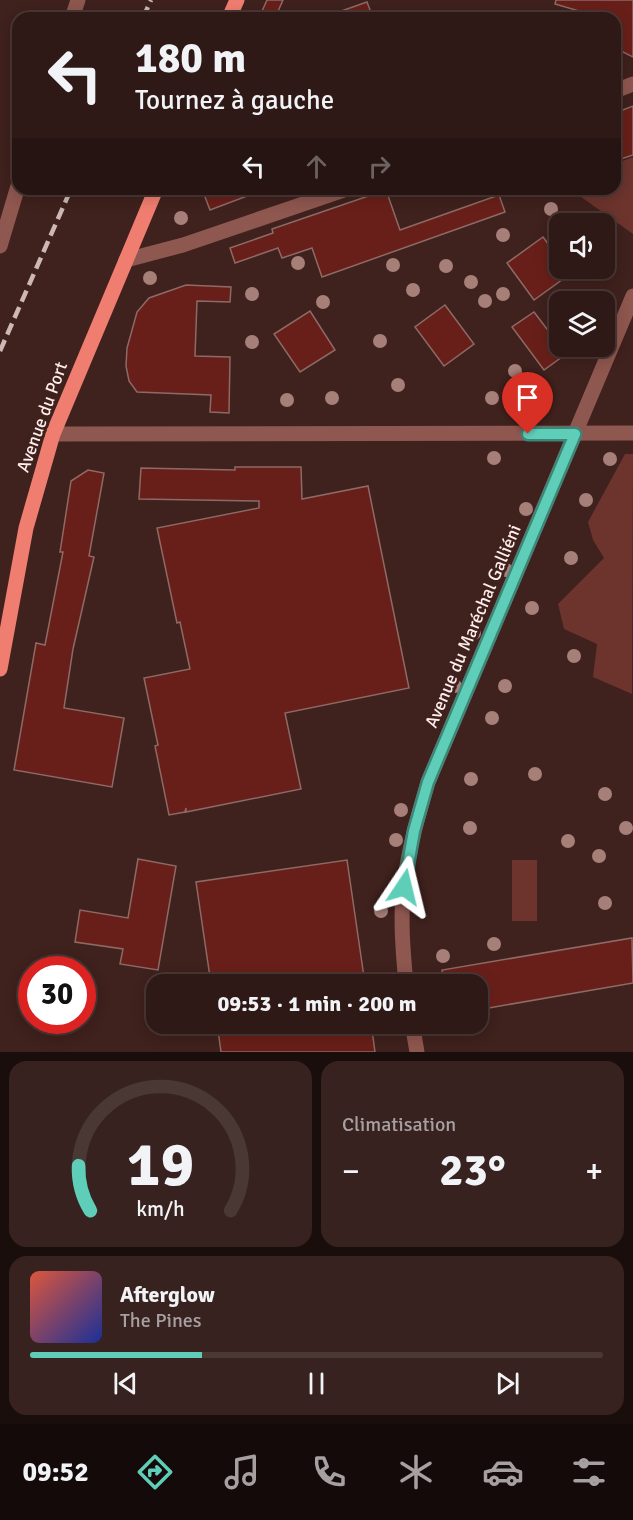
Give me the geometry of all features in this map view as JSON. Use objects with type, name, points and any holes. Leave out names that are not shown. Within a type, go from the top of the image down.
[{"type":"main road","name":"Avenue du Port","points":[[0,669],[26,528],[53,434],[153,195]]},
{"type":"street","points":[[0,246],[15,195]]},
{"type":"street","points":[[126,260],[183,245],[329,195]]},
{"type":"street","name":"Avenue du Maréchal Galliéni","points":[[405,974],[403,949],[404,887],[414,831],[428,782],[633,296]]},
{"type":"street","points":[[53,434],[633,434]]},
{"type":"street","points":[[414,1034],[417,1052]]},
{"type":"shaded area","points":[[633,157],[633,234],[615,221],[615,213],[604,213],[578,195],[621,195],[621,162]]},
{"type":"shaded area","points":[[625,454],[633,454],[632,694],[593,677],[597,644],[564,629],[558,604],[604,558],[593,540],[588,522]]},
{"type":"shaded area","points":[[512,860],[537,860],[537,921],[512,921]]},
{"type":"building","points":[[267,0],[283,0],[278,12],[262,12]]},
{"type":"building","points":[[556,0],[633,0],[633,57],[621,51],[621,12],[583,12],[555,4]]},
{"type":"building","points":[[367,2],[371,12],[338,12]]},
{"type":"building","points":[[633,106],[633,155],[621,159],[621,111]]},
{"type":"building","points":[[204,195],[250,195],[210,210]]},
{"type":"building","points":[[371,195],[388,195],[400,230],[499,195],[505,212],[322,277],[312,248],[282,258],[278,248],[235,263],[230,248],[273,233],[272,229]]},
{"type":"building","points":[[543,237],[549,245],[549,279],[563,279],[534,300],[507,263]]},
{"type":"building","points":[[186,285],[231,287],[230,302],[197,301],[195,356],[230,357],[229,413],[210,412],[211,395],[137,392],[129,381],[126,366],[127,348],[137,312],[149,298]]},
{"type":"building","points":[[445,305],[474,344],[444,366],[415,327]]},
{"type":"building","points":[[310,311],[335,350],[300,372],[274,334]]},
{"type":"building","points":[[534,312],[549,332],[549,357],[562,357],[544,370],[512,327]]},
{"type":"building","points":[[235,467],[301,467],[302,499],[368,486],[409,688],[285,713],[301,789],[186,812],[186,808],[185,812],[169,815],[144,678],[190,669],[180,622],[177,623],[157,528],[259,508],[259,501],[139,499],[141,468],[235,470]]},
{"type":"building","points":[[88,470],[104,473],[89,556],[94,557],[73,649],[64,708],[124,718],[112,787],[14,770],[36,643],[45,645],[63,552],[60,552],[71,481]]},
{"type":"building","points":[[138,859],[176,866],[158,970],[120,964],[123,949],[75,942],[80,910],[128,918]]},
{"type":"building","points":[[347,860],[364,974],[210,974],[196,882]]},
{"type":"building","points":[[632,938],[633,983],[488,1008],[488,974],[443,974],[442,970]]},
{"type":"building","points":[[219,1034],[373,1034],[375,1052],[221,1052]]},
{"type":"railway","points":[[146,12],[151,0]]},
{"type":"railway","points":[[0,351],[68,195]]},
{"type":"route","points":[[404,887],[414,831],[428,782],[575,434],[528,434]]}]
